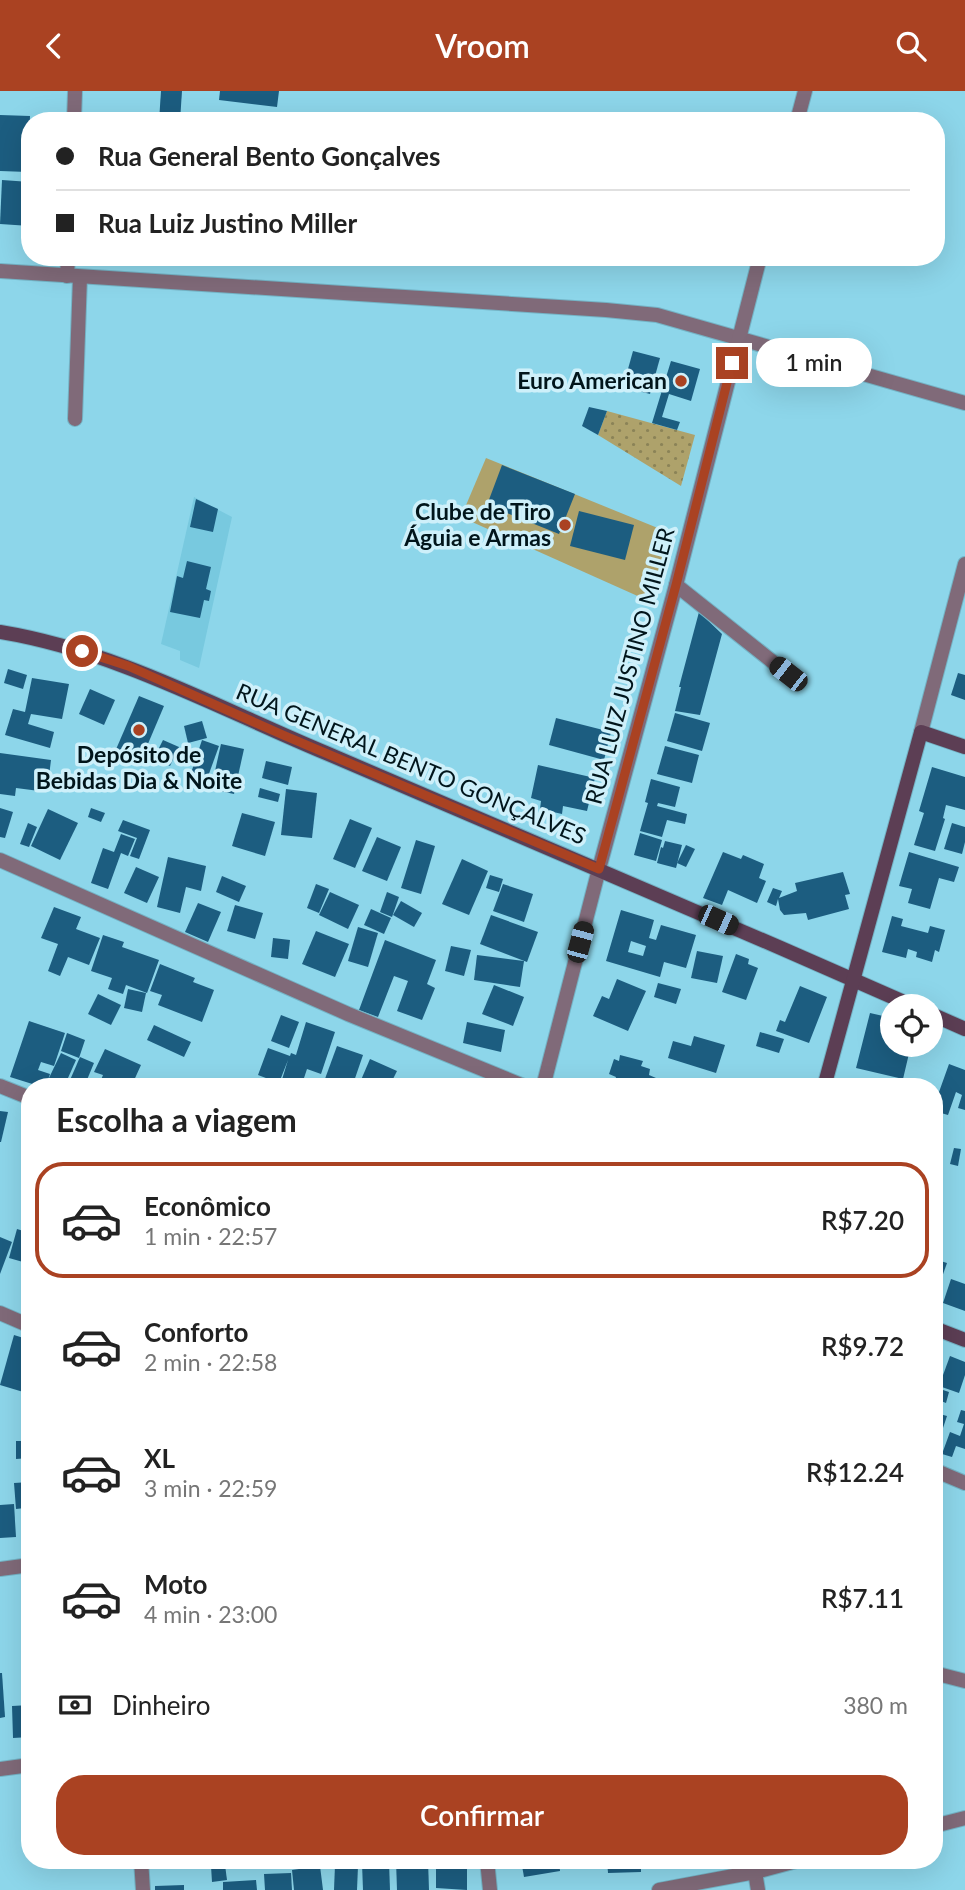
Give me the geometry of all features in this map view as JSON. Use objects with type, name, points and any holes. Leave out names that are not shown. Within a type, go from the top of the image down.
[{"type":"main road","name":"RUA GENERAL BENTO GONÇALVES","points":[[0,632],[65,646],[128,666],[886,994]]},
{"type":"main road","points":[[826,1078],[921,732],[965,747]]},
{"type":"main road","points":[[943,1019],[965,1029]]},
{"type":"main road","points":[[943,1331],[965,1340]]},
{"type":"street","points":[[74,112],[75,91]]},
{"type":"street","points":[[799,112],[805,91]]},
{"type":"street","points":[[71,266],[74,276],[75,419]]},
{"type":"street","name":"RUA LUIZ JUSTINO MILLER","points":[[545,1078],[758,266]]},
{"type":"street","points":[[0,271],[656,315],[965,403]]},
{"type":"street","points":[[921,732],[965,564]]},
{"type":"street","points":[[676,585],[788,674]]},
{"type":"street","points":[[0,860],[348,1014],[504,1078]]},
{"type":"street","points":[[0,1086],[21,1094]]},
{"type":"street","points":[[0,1313],[21,1322]]},
{"type":"street","points":[[943,1474],[965,1483]]},
{"type":"street","points":[[0,1569],[21,1566]]},
{"type":"street","points":[[943,1675],[965,1681]]},
{"type":"street","points":[[0,1769],[21,1766]]},
{"type":"street","points":[[943,1824],[965,1818]]},
{"type":"street","points":[[142,1869],[143,1890]]},
{"type":"street","points":[[488,1869],[490,1890]]},
{"type":"street","points":[[659,1890],[766,1869]]},
{"type":"street","points":[[755,1872],[758,1890]]},
{"type":"shaded area","points":[[607,411],[695,435],[681,486],[598,435]]},
{"type":"shaded area","name":"Clube de Tiro Águia e Armas","points":[[486,458],[670,533],[651,602],[461,517]]},
{"type":"shaded area","points":[[194,497],[232,517],[199,668],[180,660],[180,651],[161,644]]},
{"type":"building","points":[[161,91],[182,91],[181,112],[160,112]]},
{"type":"building","points":[[220,91],[279,91],[277,107],[219,100]]},
{"type":"building","points":[[0,115],[21,116],[21,172],[0,171]]},
{"type":"building","points":[[2,180],[21,181],[21,225],[0,224]]},
{"type":"building","points":[[633,351],[660,358],[650,394],[623,387]]},
{"type":"building","name":"Euro American","points":[[671,361],[700,369],[691,401],[669,394],[662,417],[680,422],[677,430],[652,423]]},
{"type":"building","points":[[589,407],[607,411],[598,435],[582,426]]},
{"type":"building","points":[[502,465],[575,494],[559,534],[487,505]]},
{"type":"building","points":[[196,499],[218,509],[213,532],[190,527]]},
{"type":"building","points":[[579,511],[634,525],[625,560],[570,546]]},
{"type":"building","points":[[187,561],[211,567],[206,589],[211,591],[209,601],[204,600],[200,618],[170,612],[177,576],[183,578]]},
{"type":"building","points":[[699,612],[722,634],[700,715],[675,711]]},
{"type":"building","points":[[8,669],[27,675],[23,689],[4,683]]},
{"type":"building","points":[[958,673],[965,675],[965,700],[951,695]]},
{"type":"building","points":[[32,678],[69,684],[62,719],[31,714],[28,724],[54,732],[50,748],[5,735],[13,709],[25,712]]},
{"type":"building","points":[[90,689],[115,700],[104,725],[79,714]]},
{"type":"building","name":"Depósito de Bebidas Dia & Noite","points":[[139,696],[164,706],[139,765],[114,754]]},
{"type":"building","points":[[675,713],[710,723],[702,751],[667,741]]},
{"type":"building","points":[[556,718],[611,732],[604,760],[549,745]]},
{"type":"building","points":[[202,721],[207,738],[188,743],[184,726]]},
{"type":"building","points":[[163,740],[179,747],[170,766],[154,758]]},
{"type":"building","points":[[202,740],[219,746],[206,782],[190,776]]},
{"type":"building","points":[[221,744],[244,749],[234,794],[211,789]]},
{"type":"building","points":[[665,746],[699,755],[692,783],[657,774]]},
{"type":"building","points":[[0,753],[51,760],[47,792],[16,788],[15,796],[0,794]]},
{"type":"building","points":[[266,761],[292,767],[288,785],[262,778]]},
{"type":"building","points":[[538,765],[595,778],[587,811],[563,806],[562,814],[540,809],[541,801],[531,798]]},
{"type":"building","points":[[932,767],[965,777],[965,810],[946,805],[945,819],[935,851],[914,845],[924,813],[919,811]]},
{"type":"building","points":[[651,779],[680,787],[675,807],[658,803],[657,806],[687,814],[685,824],[667,820],[662,837],[640,831]]},
{"type":"building","points":[[260,788],[280,794],[278,802],[258,797]]},
{"type":"building","points":[[286,789],[317,793],[312,838],[281,835]]},
{"type":"building","points":[[0,808],[13,812],[5,838],[0,837]]},
{"type":"building","points":[[91,808],[105,813],[101,822],[88,817]]},
{"type":"building","points":[[48,809],[78,823],[60,860],[31,846]]},
{"type":"building","points":[[242,813],[275,822],[265,856],[232,846]]},
{"type":"building","points":[[350,819],[372,828],[355,868],[333,859]]},
{"type":"building","points":[[123,820],[150,830],[139,859],[130,856],[137,838],[118,831]]},
{"type":"building","points":[[28,823],[37,827],[29,847],[20,844]]},
{"type":"building","points":[[952,823],[965,827],[962,854],[944,849]]},
{"type":"building","points":[[640,833],[662,840],[656,861],[634,855]]},
{"type":"building","points":[[121,834],[135,839],[128,856],[121,853],[108,889],[91,883],[103,848],[114,852]]},
{"type":"building","points":[[377,837],[401,847],[387,881],[362,871]]},
{"type":"building","points":[[416,840],[435,846],[421,894],[401,888]]},
{"type":"building","points":[[665,841],[682,845],[676,868],[657,863]]},
{"type":"building","points":[[686,845],[695,849],[686,867],[677,863]]},
{"type":"building","points":[[723,852],[741,859],[743,855],[764,864],[759,878],[766,881],[757,903],[728,890],[722,905],[703,898]]},
{"type":"building","points":[[909,852],[959,867],[954,882],[939,878],[930,909],[908,903],[912,889],[899,886]]},
{"type":"building","points":[[168,857],[206,866],[201,891],[186,887],[180,913],[157,907]]},
{"type":"building","points":[[462,859],[488,871],[469,915],[442,904]]},
{"type":"building","points":[[136,867],[159,877],[147,903],[124,893]]},
{"type":"building","points":[[843,872],[850,894],[845,895],[849,909],[808,920],[806,913],[784,915],[778,899],[776,906],[767,902],[773,888],[782,891],[779,898],[797,891],[795,883]]},
{"type":"building","points":[[490,875],[503,879],[499,892],[486,888]]},
{"type":"building","points":[[222,876],[246,886],[239,902],[216,892]]},
{"type":"building","points":[[316,884],[329,889],[319,913],[307,908]]},
{"type":"building","points":[[503,884],[533,894],[524,922],[493,911]]},
{"type":"building","points":[[330,892],[359,905],[348,929],[319,915]]},
{"type":"building","points":[[387,892],[399,897],[392,917],[380,912]]},
{"type":"building","points":[[401,901],[422,913],[414,927],[393,915]]},
{"type":"building","points":[[198,903],[221,912],[208,942],[185,932]]},
{"type":"building","points":[[235,905],[263,913],[255,939],[227,931]]},
{"type":"building","points":[[54,907],[81,917],[76,929],[100,938],[89,965],[68,957],[60,976],[48,971],[58,944],[41,938]]},
{"type":"building","points":[[371,909],[391,918],[384,934],[364,925]]},
{"type":"building","points":[[621,910],[654,920],[649,938],[656,940],[661,925],[696,935],[686,968],[664,962],[660,977],[606,961]],"holes":[[[631,941],[646,946],[643,956],[628,952]]]},
{"type":"building","points":[[491,915],[538,932],[527,962],[480,944]]},
{"type":"building","points":[[892,916],[903,919],[901,926],[928,933],[930,926],[945,930],[939,952],[935,950],[932,962],[916,957],[917,952],[908,949],[906,958],[882,952]]},
{"type":"building","points":[[358,927],[378,933],[368,967],[348,961]]},
{"type":"building","points":[[316,931],[349,944],[335,977],[302,964]]},
{"type":"building","points":[[103,935],[124,942],[122,947],[159,960],[147,993],[126,985],[123,994],[108,989],[112,978],[91,971]]},
{"type":"building","points":[[273,938],[290,940],[288,959],[271,957]]},
{"type":"building","points":[[385,940],[436,960],[427,984],[435,988],[422,1020],[397,1011],[408,981],[394,976],[378,1017],[359,1010]]},
{"type":"building","points":[[451,946],[471,950],[464,976],[445,971]]},
{"type":"building","points":[[697,951],[723,956],[717,983],[691,978]]},
{"type":"building","points":[[736,954],[749,959],[748,964],[758,968],[746,1000],[722,992]]},
{"type":"building","points":[[477,955],[524,961],[520,987],[474,980]]},
{"type":"building","points":[[160,964],[195,978],[193,982],[214,990],[202,1022],[158,1005],[162,995],[150,991]]},
{"type":"building","points":[[617,979],[646,991],[628,1031],[593,1016],[602,996],[609,999]]},
{"type":"building","points":[[658,983],[681,989],[676,1004],[654,997]]},
{"type":"building","points":[[494,985],[524,997],[513,1026],[482,1014]]},
{"type":"building","points":[[800,986],[827,997],[809,1043],[776,1031],[780,1020],[785,1022]]},
{"type":"building","points":[[128,989],[146,993],[142,1012],[124,1008]]},
{"type":"building","points":[[98,994],[121,1005],[111,1025],[88,1014]]},
{"type":"building","points":[[870,1013],[880,1015],[880,1057],[908,1057],[903,1078],[856,1068]]},
{"type":"building","points":[[281,1015],[299,1022],[289,1048],[271,1041]]},
{"type":"building","points":[[29,1021],[65,1033],[54,1066],[41,1062],[38,1070],[50,1074],[49,1078],[21,1078],[21,1080],[10,1077]]},
{"type":"building","points":[[306,1022],[335,1032],[321,1074],[307,1069],[304,1078],[282,1078],[288,1060],[281,1078],[258,1075],[268,1048],[290,1056],[291,1053],[296,1055]]},
{"type":"building","points":[[467,1022],[505,1030],[501,1052],[463,1043]]},
{"type":"building","points":[[154,1025],[191,1042],[184,1057],[147,1040]]},
{"type":"building","points":[[760,1032],[784,1039],[779,1053],[756,1046]]},
{"type":"building","points":[[67,1033],[85,1040],[79,1058],[61,1051]]},
{"type":"building","points":[[694,1036],[725,1045],[716,1073],[668,1058],[673,1041],[691,1046]]},
{"type":"building","points":[[337,1046],[363,1055],[355,1078],[325,1078]]},
{"type":"building","points":[[105,1049],[141,1065],[135,1078],[102,1078],[103,1075],[94,1072]]},
{"type":"building","points":[[61,1053],[76,1060],[68,1078],[49,1078]]},
{"type":"building","points":[[620,1055],[643,1061],[641,1066],[650,1069],[649,1075],[656,1078],[616,1078],[609,1074],[614,1059],[619,1061]]},
{"type":"building","points":[[80,1057],[94,1063],[88,1078],[71,1078]]},
{"type":"building","points":[[370,1059],[397,1071],[394,1078],[362,1078]]},
{"type":"building","points":[[949,1064],[965,1070],[965,1110],[958,1108],[962,1095],[956,1092],[948,1115],[943,1114],[943,1081]]},
{"type":"building","points":[[0,1111],[8,1112],[1,1142],[0,1142]]},
{"type":"building","points":[[954,1148],[961,1149],[958,1166],[950,1164]]},
{"type":"building","points":[[17,1229],[21,1230],[21,1261],[9,1258]]},
{"type":"building","points":[[0,1237],[12,1242],[0,1274]]},
{"type":"building","points":[[951,1279],[965,1284],[965,1311],[943,1303]]},
{"type":"building","points":[[14,1335],[21,1337],[21,1391],[0,1385]]},
{"type":"building","points":[[950,1356],[965,1362],[965,1375],[959,1393],[943,1387],[943,1375]]},
{"type":"building","points":[[943,1390],[949,1392],[946,1403],[943,1402]]},
{"type":"building","points":[[961,1410],[965,1411],[965,1449],[956,1446],[952,1457],[943,1454],[943,1451],[950,1432],[960,1436],[964,1424],[957,1422]]},
{"type":"building","points":[[16,1441],[21,1441],[21,1459],[16,1459]]},
{"type":"building","points":[[14,1483],[21,1483],[21,1508],[16,1509]]},
{"type":"building","points":[[14,1504],[16,1537],[0,1538],[0,1505]]},
{"type":"building","points":[[0,1673],[5,1717],[0,1718]]},
{"type":"building","points":[[12,1706],[21,1706],[21,1738],[13,1738]]},
{"type":"building","points":[[211,1869],[226,1869],[227,1880],[212,1882]]},
{"type":"building","points":[[320,1869],[323,1890],[294,1890],[292,1870]]},
{"type":"building","points":[[335,1869],[358,1869],[357,1890],[334,1890]]},
{"type":"building","points":[[362,1869],[389,1869],[390,1890],[363,1890]]},
{"type":"building","points":[[396,1869],[428,1869],[429,1890],[397,1890]]},
{"type":"building","points":[[436,1869],[467,1869],[467,1890],[436,1888]]},
{"type":"building","points":[[523,1869],[560,1869],[560,1871],[524,1877]]},
{"type":"building","points":[[608,1869],[641,1869],[641,1872],[608,1873]]},
{"type":"building","points":[[291,1873],[292,1890],[265,1890],[264,1874]]},
{"type":"building","points":[[256,1880],[257,1890],[223,1890],[223,1882]]},
{"type":"building","points":[[184,1885],[184,1890],[155,1890],[155,1886]]},
{"type":"place","name":"Euro American","points":[[681,381]]},
{"type":"place","name":"Clube de Tiro Águia e Armas","points":[[565,525]]},
{"type":"place","name":"Depósito de Bebidas Dia & Noite","points":[[139,730]]},
{"type":"route","points":[[82,651],[128,666],[599,869],[676,585],[732,363]]}]
